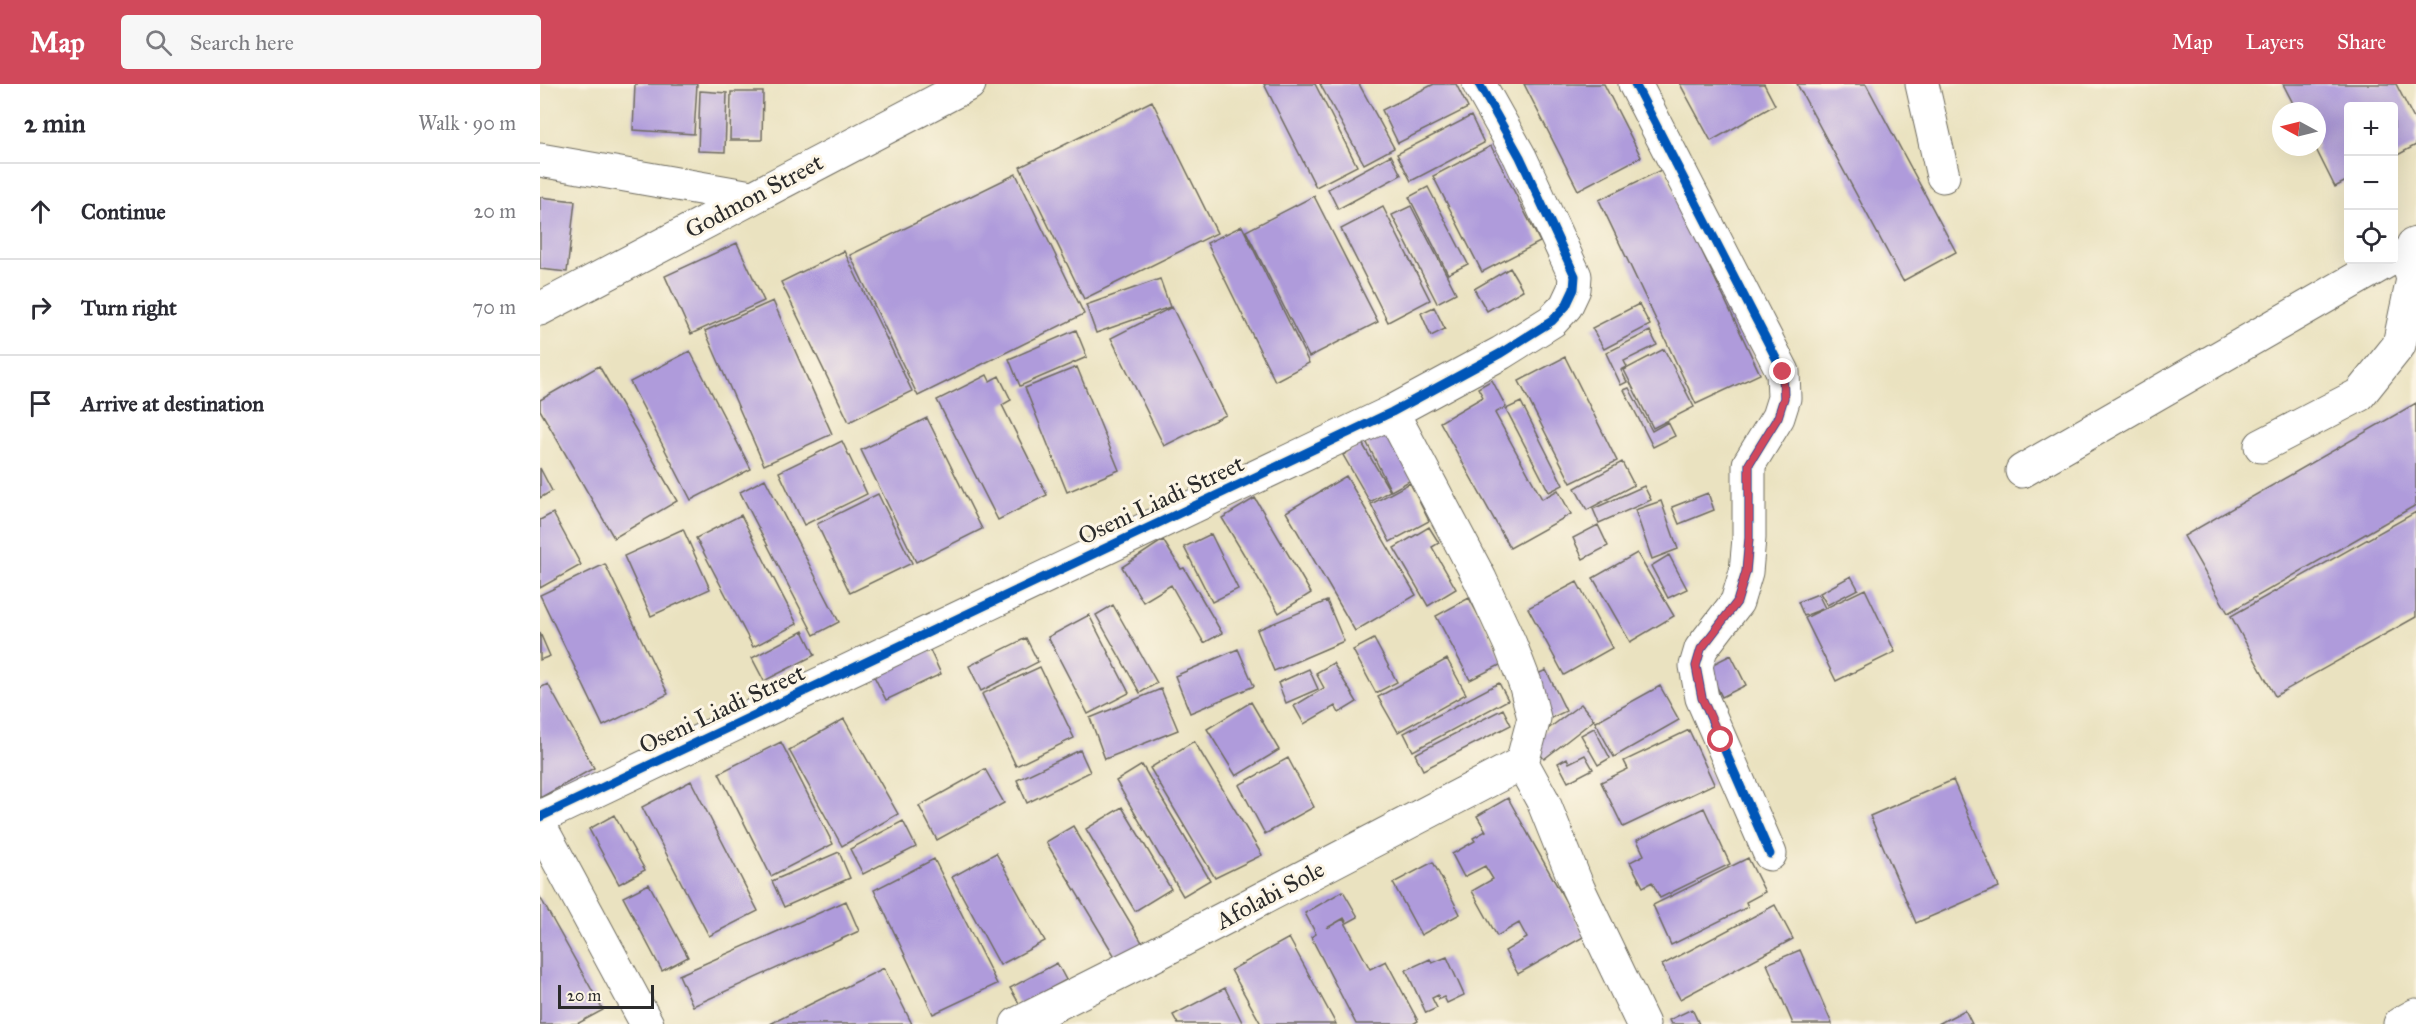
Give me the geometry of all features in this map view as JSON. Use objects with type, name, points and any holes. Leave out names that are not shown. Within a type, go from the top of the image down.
[{"type":"street","name":"Godmon Street","points":[[540,309],[969,84]]},
{"type":"street","name":"Oseni Liadi Street","points":[[540,817],[1392,412],[1502,353],[1552,321],[1566,306],[1574,289],[1575,276],[1520,157],[1479,84]]},
{"type":"street","points":[[1635,84],[1783,372],[1784,398],[1778,417],[1749,464],[1749,538],[1746,572],[1737,602],[1701,649],[1696,666],[1702,698],[1770,854]]},
{"type":"street","points":[[1922,84],[1943,176]]},
{"type":"street","points":[[540,160],[751,197]]},
{"type":"street","points":[[2022,471],[2403,251],[2413,279],[2399,345],[2359,395],[2261,447]]},
{"type":"street","points":[[1392,412],[1479,579],[1510,644],[1525,683],[1534,718],[1522,763],[1543,801],[1578,888],[1643,1024]]},
{"type":"street","name":"Afolabi Sole","points":[[1017,1024],[1522,763]]},
{"type":"street","points":[[540,826],[647,1024]]},
{"type":"street","points":[[2400,1024],[2416,1015]]},
{"type":"building","points":[[635,84],[697,84],[694,134],[633,130]]},
{"type":"building","points":[[1264,84],[1315,84],[1357,166],[1316,187]]},
{"type":"building","points":[[1320,84],[1359,84],[1394,148],[1364,164]]},
{"type":"building","points":[[1434,84],[1456,84],[1468,108],[1398,143],[1382,110]]},
{"type":"building","points":[[1524,84],[1604,84],[1641,157],[1578,190]]},
{"type":"building","points":[[1680,84],[1764,84],[1775,105],[1711,141]]},
{"type":"building","points":[[1797,84],[1866,84],[1956,252],[1903,281]]},
{"type":"building","points":[[2283,84],[2396,84],[2416,123],[2416,145],[2398,155],[2398,102],[2344,102],[2344,182],[2335,187],[2320,156],[2326,156],[2326,102],[2292,102]]},
{"type":"building","points":[[700,91],[727,93],[725,152],[698,151]]},
{"type":"building","points":[[731,92],[763,92],[762,140],[730,140]]},
{"type":"building","points":[[1152,101],[1217,233],[1084,299],[1020,167]]},
{"type":"building","points":[[1471,116],[1484,143],[1411,181],[1397,154]]},
{"type":"building","points":[[1491,146],[1540,242],[1482,272],[1433,176]]},
{"type":"building","points":[[1391,155],[1401,175],[1338,209],[1328,189]]},
{"type":"building","points":[[1663,169],[1760,374],[1696,404],[1599,200]]},
{"type":"building","points":[[1016,174],[1084,314],[918,396],[850,255]]},
{"type":"building","points":[[1428,187],[1468,264],[1448,274],[1409,197]]},
{"type":"building","points":[[1314,196],[1378,322],[1309,357],[1246,231]]},
{"type":"building","points":[[540,197],[575,201],[567,272],[540,269]]},
{"type":"building","points":[[1411,206],[1456,293],[1437,303],[1392,215]]},
{"type":"building","points":[[1383,207],[1430,300],[1388,322],[1341,229]]},
{"type":"building","points":[[1242,226],[1309,363],[1275,381],[1207,243]]},
{"type":"building","points":[[737,243],[764,301],[691,334],[665,276]]},
{"type":"building","points":[[844,251],[912,391],[849,422],[781,282]]},
{"type":"building","points":[[1510,268],[1523,290],[1487,311],[1474,289]]},
{"type":"building","points":[[1160,279],[1170,307],[1096,333],[1086,305]]},
{"type":"building","points":[[773,301],[832,434],[764,465],[705,331]]},
{"type":"building","points":[[1639,304],[1650,325],[1604,349],[1592,328]]},
{"type":"building","points":[[1172,307],[1226,415],[1164,446],[1111,338]]},
{"type":"building","points":[[1434,307],[1445,329],[1431,336],[1421,313]]},
{"type":"building","points":[[1076,330],[1087,357],[1020,386],[1009,359]]},
{"type":"building","points":[[1650,331],[1657,345],[1624,361],[1627,367],[1621,370],[1627,382],[1621,385],[1606,353]]},
{"type":"building","points":[[1664,349],[1694,407],[1653,428],[1624,370]]},
{"type":"building","points":[[690,351],[751,469],[691,500],[630,382]]},
{"type":"building","points":[[1565,357],[1617,461],[1571,483],[1519,381]]},
{"type":"building","points":[[599,366],[677,501],[614,538],[540,410],[540,400]]},
{"type":"building","points":[[1077,367],[1119,470],[1067,492],[1025,388]]},
{"type":"building","points":[[987,375],[990,381],[999,376],[1011,400],[1002,405],[1047,495],[998,520],[937,400]]},
{"type":"building","points":[[1492,380],[1506,407],[1495,413],[1542,499],[1558,490],[1571,514],[1510,548],[1440,422],[1483,397],[1478,388]]},
{"type":"building","points":[[1629,388],[1652,431],[1668,422],[1675,436],[1653,447],[1624,390]]},
{"type":"building","points":[[1521,402],[1563,485],[1549,492],[1506,409]]},
{"type":"building","points":[[2416,403],[2416,505],[2228,613],[2184,536]]},
{"type":"building","points":[[927,418],[982,529],[916,562],[861,450]]},
{"type":"building","points":[[1384,423],[1413,479],[1391,491],[1363,435]]},
{"type":"building","points":[[842,441],[867,494],[804,525],[779,472]]},
{"type":"building","points":[[1362,443],[1390,491],[1370,502],[1343,455]]},
{"type":"building","points":[[1622,462],[1634,485],[1587,510],[1575,488]]},
{"type":"building","points":[[540,468],[552,491],[540,498]]},
{"type":"building","points":[[1346,476],[1416,595],[1355,631],[1286,512]]},
{"type":"building","points":[[765,479],[839,622],[814,635],[740,492]]},
{"type":"building","points":[[1410,483],[1429,521],[1390,542],[1371,504]]},
{"type":"building","points":[[1644,486],[1651,500],[1599,523],[1593,509]]},
{"type":"building","points":[[1708,493],[1714,510],[1679,524],[1672,507]]},
{"type":"building","points":[[878,494],[912,563],[850,593],[817,524]]},
{"type":"building","points":[[1255,498],[1311,593],[1279,613],[1222,518]]},
{"type":"building","points":[[1661,501],[1678,549],[1652,559],[1635,510]]},
{"type":"building","points":[[2416,512],[2416,617],[2275,696],[2231,616]]},
{"type":"building","points":[[553,513],[581,565],[540,588],[540,520]]},
{"type":"building","points":[[741,515],[797,624],[753,647],[696,538]]},
{"type":"building","points":[[1598,525],[1608,546],[1583,559],[1573,538]]},
{"type":"building","points":[[1429,527],[1439,543],[1432,547],[1456,589],[1428,606],[1394,548]]},
{"type":"building","points":[[683,529],[710,589],[651,616],[624,556]]},
{"type":"building","points":[[1211,534],[1238,589],[1212,602],[1184,547]]},
{"type":"building","points":[[1163,540],[1181,569],[1184,568],[1222,633],[1204,643],[1171,585],[1143,602],[1122,567]]},
{"type":"building","points":[[1637,553],[1674,616],[1630,642],[1593,578]]},
{"type":"building","points":[[1669,555],[1687,589],[1668,598],[1651,566]]},
{"type":"building","points":[[605,564],[668,694],[603,726],[540,595]]},
{"type":"building","points":[[1851,576],[1858,589],[1827,605],[1820,593]]},
{"type":"building","points":[[1577,582],[1612,648],[1564,675],[1528,608]]},
{"type":"building","points":[[1865,589],[1895,652],[1836,681],[1805,618]]},
{"type":"building","points":[[1818,594],[1825,608],[1804,616],[1798,602]]},
{"type":"building","points":[[1469,598],[1504,663],[1470,680],[1436,616]]},
{"type":"building","points":[[1327,601],[1344,641],[1274,671],[1257,630]]},
{"type":"building","points":[[1113,605],[1157,683],[1140,693],[1096,615]]},
{"type":"building","points":[[1089,615],[1129,693],[1088,714],[1048,637]]},
{"type":"building","points":[[803,631],[815,655],[764,681],[752,658]]},
{"type":"building","points":[[540,633],[550,656],[540,660]]},
{"type":"building","points":[[1026,638],[1038,662],[981,691],[969,666]]},
{"type":"building","points":[[1374,639],[1397,682],[1376,693],[1353,650]]},
{"type":"building","points":[[929,648],[941,674],[886,700],[873,674]]},
{"type":"building","points":[[1238,649],[1254,686],[1190,713],[1175,676]]},
{"type":"building","points":[[1731,655],[1746,685],[1722,697],[1707,667]]},
{"type":"building","points":[[1447,659],[1466,694],[1398,732],[1378,697]]},
{"type":"building","points":[[1333,663],[1357,702],[1339,713],[1335,706],[1304,724],[1294,706],[1324,688],[1316,673]]},
{"type":"building","points":[[1040,667],[1074,738],[1016,766],[982,694]]},
{"type":"building","points":[[1309,669],[1318,689],[1286,703],[1278,683]]},
{"type":"building","points":[[1546,670],[1566,711],[1547,720],[1527,679]]},
{"type":"building","points":[[1499,683],[1508,700],[1413,751],[1404,733]]},
{"type":"building","points":[[548,684],[594,768],[540,798],[540,688]]},
{"type":"building","points":[[1660,686],[1679,720],[1614,757],[1595,722]]},
{"type":"building","points":[[1161,689],[1178,730],[1105,759],[1090,718]]},
{"type":"building","points":[[1251,702],[1279,750],[1236,776],[1207,729]]},
{"type":"building","points":[[1581,704],[1594,720],[1544,759],[1531,742]]},
{"type":"building","points":[[1503,709],[1511,725],[1423,770],[1415,754]]},
{"type":"building","points":[[844,719],[898,814],[842,846],[789,750]]},
{"type":"building","points":[[1594,728],[1610,758],[1598,765],[1581,735]]},
{"type":"building","points":[[1689,730],[1714,784],[1623,827],[1601,782],[1628,769],[1624,761]]},
{"type":"building","points":[[1194,741],[1262,855],[1215,878],[1150,768]]},
{"type":"building","points":[[781,742],[833,844],[771,876],[719,773]]},
{"type":"building","points":[[1080,750],[1090,772],[1027,803],[1017,780]]},
{"type":"building","points":[[1585,755],[1593,769],[1568,782],[1558,763],[1567,758],[1569,763]]},
{"type":"building","points":[[1288,758],[1314,807],[1265,834],[1239,785]]},
{"type":"building","points":[[1142,765],[1210,880],[1183,896],[1116,781]]},
{"type":"building","points":[[985,769],[1004,803],[937,840],[919,806]]},
{"type":"building","points":[[1953,780],[1999,887],[1916,923],[1870,816]]},
{"type":"building","points":[[691,781],[758,911],[709,936],[642,807]]},
{"type":"building","points":[[1508,798],[1585,936],[1518,974],[1505,951],[1527,938],[1519,923],[1497,936],[1472,891],[1493,879],[1485,866],[1464,877],[1452,854],[1475,841],[1473,838],[1486,831],[1477,816]]},
{"type":"building","points":[[1122,807],[1171,889],[1135,911],[1086,829]]},
{"type":"building","points":[[1704,808],[1730,864],[1660,898],[1652,882],[1643,887],[1630,862],[1644,855],[1637,840]]},
{"type":"building","points":[[614,815],[645,870],[619,884],[589,829]]},
{"type":"building","points":[[903,821],[916,847],[863,874],[850,849]]},
{"type":"building","points":[[1073,826],[1143,944],[1117,960],[1046,842]]},
{"type":"building","points":[[839,852],[850,878],[784,907],[772,881]]},
{"type":"building","points":[[996,853],[1045,941],[1000,965],[952,877]]},
{"type":"building","points":[[1748,858],[1765,892],[1746,902],[1748,907],[1671,945],[1653,905]]},
{"type":"building","points":[[934,859],[997,984],[933,1014],[874,890]]},
{"type":"building","points":[[1433,862],[1460,914],[1421,935],[1393,883]]},
{"type":"building","points":[[649,884],[688,957],[662,971],[623,897]]},
{"type":"building","points":[[1343,891],[1358,917],[1347,923],[1344,918],[1327,928],[1343,919],[1370,969],[1386,961],[1418,1021],[1413,1024],[1356,1024],[1311,937],[1316,934],[1305,913]]},
{"type":"building","points":[[540,897],[603,1010],[577,1024],[540,1024]]},
{"type":"building","points":[[846,901],[859,931],[693,1006],[679,975]]},
{"type":"building","points":[[1775,905],[1793,939],[1680,999],[1662,965]]},
{"type":"building","points":[[1289,938],[1336,1024],[1261,1024],[1231,970]]},
{"type":"building","points":[[1800,950],[1832,1024],[1793,1024],[1767,964]]},
{"type":"building","points":[[1447,957],[1464,995],[1447,1003],[1444,997],[1439,999],[1438,995],[1432,998],[1437,1008],[1426,1013],[1406,970],[1430,959],[1432,963]]},
{"type":"building","points":[[1057,963],[1066,980],[1020,1005],[1010,988]]},
{"type":"building","points":[[884,968],[912,1024],[770,1024]]},
{"type":"building","points":[[1225,988],[1243,1024],[1178,1024],[1173,1015]]},
{"type":"building","points":[[1692,1009],[1699,1024],[1671,1024],[1669,1020]]},
{"type":"building","points":[[1965,1010],[1972,1024],[1938,1024]]},
{"type":"cycle path","points":[[540,817],[1392,412],[1501,353],[1552,321],[1566,306],[1574,289],[1575,276],[1520,157],[1479,84]]},
{"type":"cycle path","points":[[1635,84],[1783,372],[1784,398],[1778,417],[1749,464],[1749,538],[1746,572],[1737,602],[1701,649],[1696,666],[1702,698],[1770,854]]},
{"type":"route","points":[[1721,740],[1702,698],[1696,666],[1701,649],[1737,602],[1746,572],[1749,538],[1749,464],[1778,417],[1784,398],[1783,372]]}]
